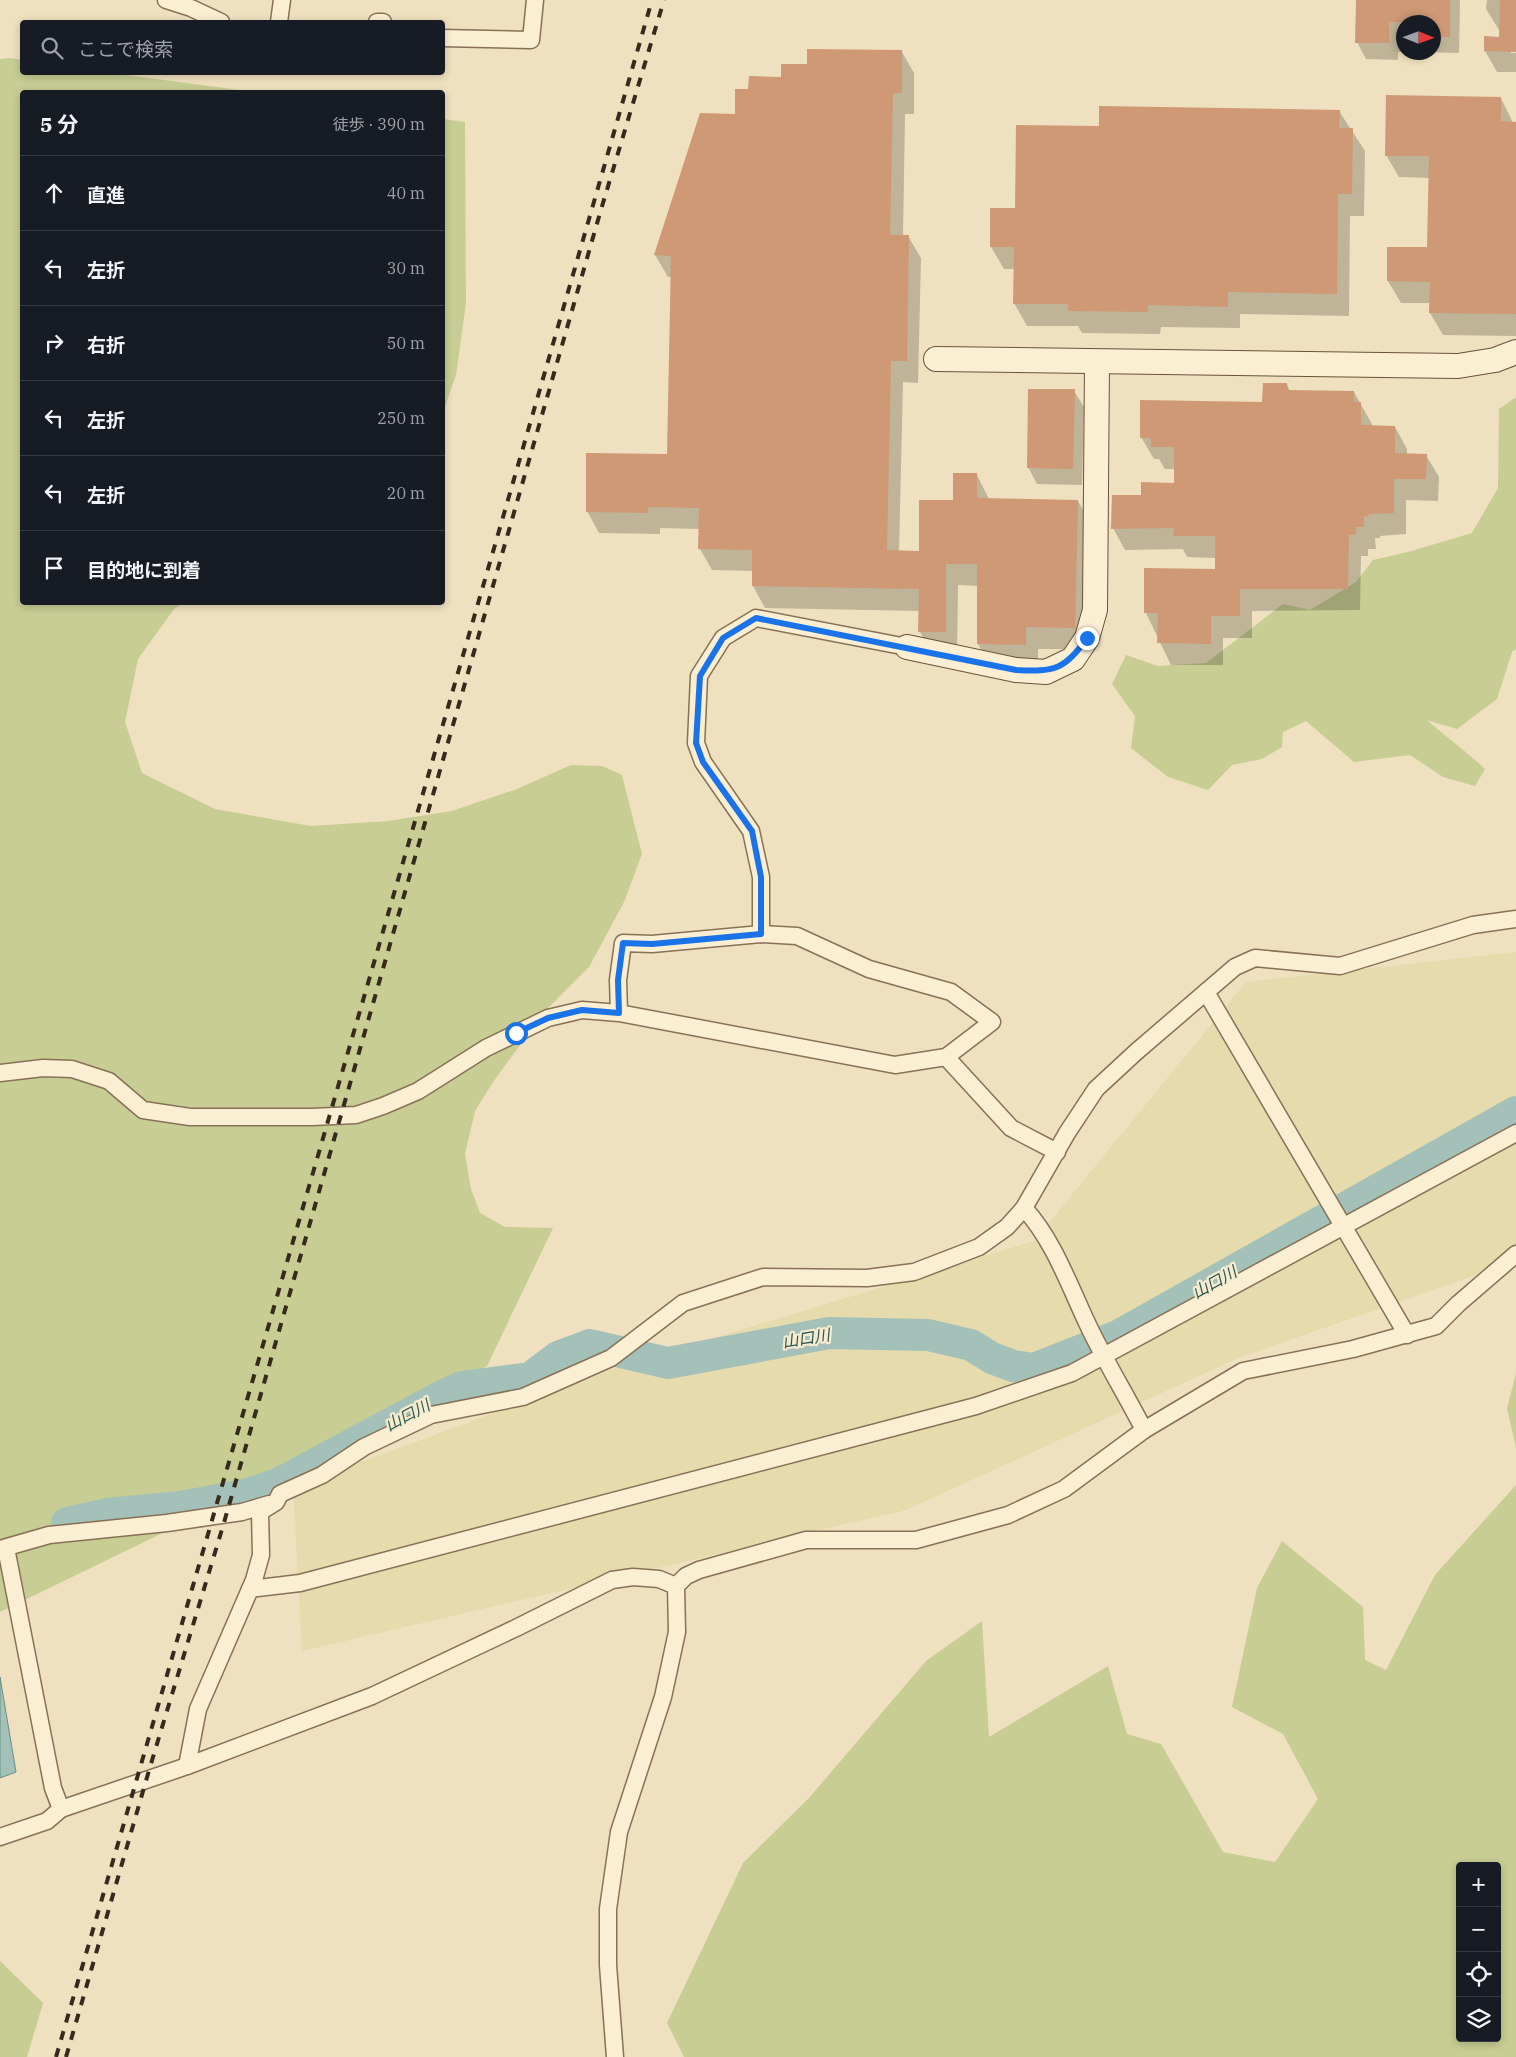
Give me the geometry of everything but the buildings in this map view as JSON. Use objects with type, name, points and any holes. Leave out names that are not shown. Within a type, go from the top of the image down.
[{"type":"street","points":[[166,0],[191,8],[217,20]]},
{"type":"street","points":[[279,20],[282,0]]},
{"type":"street","points":[[445,38],[531,40],[535,0]]},
{"type":"street","points":[[936,359],[1097,363],[1458,366],[1495,360],[1516,352]]},
{"type":"street","points":[[761,934],[761,877],[752,831],[703,762],[696,743],[700,676],[723,638],[756,618],[1016,670],[1046,672],[1073,659],[1087,638],[1095,610],[1097,363]]},
{"type":"street","points":[[187,1766],[198,1709],[250,1589],[261,1555],[260,1512],[276,1502],[280,1494],[322,1475],[364,1447],[431,1415],[524,1397],[611,1358],[683,1303],[763,1277],[867,1278],[914,1272],[979,1247],[1007,1228],[1024,1208],[1066,1133],[1096,1089],[1236,967],[1256,958],[1340,966],[1473,925],[1516,919]]},
{"type":"street","points":[[0,1073],[43,1068],[72,1069],[109,1081],[143,1110],[190,1117],[286,1118],[356,1115],[384,1106],[418,1091],[486,1048],[548,1018],[582,1010],[619,1013],[895,1065],[946,1057],[992,1022],[951,992],[869,969],[797,936],[761,934],[661,944],[623,943],[618,980],[619,1013]]},
{"type":"street","points":[[1206,992],[1342,1228],[1407,1335]]},
{"type":"street","points":[[946,1057],[1011,1128],[1057,1152]]},
{"type":"street","points":[[250,1589],[300,1583],[976,1406],[1072,1373],[1516,1133]]},
{"type":"street","points":[[1024,1208],[1037,1223],[1054,1252],[1144,1430]]},
{"type":"street","points":[[615,2057],[608,1965],[608,1909],[619,1832],[663,1697],[677,1632],[676,1586],[686,1576],[699,1570],[806,1540],[916,1540],[1008,1515],[1064,1489],[1144,1430],[1243,1371],[1353,1349],[1436,1326],[1458,1304],[1516,1254]]},
{"type":"street","points":[[61,1809],[53,1788],[3,1548],[49,1535],[223,1515],[276,1502]]},
{"type":"street","points":[[0,1837],[48,1821],[61,1809],[187,1766],[372,1696],[612,1580],[633,1577],[659,1579],[676,1586]]},
{"type":"shaded area","points":[[1516,952],[1516,1261],[1238,1358],[906,1510],[302,1651],[293,1487],[625,1365],[1034,1241],[1246,982]]},
{"type":"green space","points":[[0,59],[20,60],[20,75],[126,75],[239,90],[20,90],[20,605],[181,605],[174,609],[138,659],[125,722],[142,773],[215,809],[311,826],[388,821],[452,811],[517,789],[571,765],[602,766],[622,775],[642,854],[624,902],[589,967],[545,1011],[493,1082],[475,1111],[465,1154],[471,1189],[480,1213],[505,1227],[553,1228],[487,1366],[208,1511],[0,1612]]},
{"type":"green space","points":[[445,119],[465,122],[466,303],[456,375],[445,406]]},
{"type":"green space","points":[[1516,397],[1516,649],[1512,652],[1497,699],[1457,729],[1427,720],[1485,769],[1475,786],[1443,777],[1410,755],[1354,762],[1306,721],[1283,732],[1282,747],[1262,759],[1232,765],[1208,790],[1168,777],[1131,748],[1135,716],[1112,684],[1126,655],[1158,666],[1206,663],[1283,604],[1310,610],[1356,582],[1373,560],[1472,533],[1498,488],[1499,409]]},
{"type":"green space","points":[[1516,1373],[1516,1447],[1507,1409]]},
{"type":"green space","points":[[1516,1485],[1516,2057],[684,2057],[667,2023],[743,1863],[809,1798],[926,1661],[982,1621],[989,1737],[1108,1666],[1127,1734],[1161,1744],[1223,1852],[1275,1862],[1318,1799],[1283,1734],[1232,1707],[1257,1588],[1282,1541],[1363,1607],[1365,1660],[1386,1670],[1435,1575]]},
{"type":"green space","points":[[0,1961],[43,2003],[27,2057],[0,2057]]},
{"type":"water","points":[[0,1677],[16,1772],[0,1778]]},
{"type":"waterway","name":"山口川","points":[[67,1523],[107,1514],[181,1507],[245,1495],[278,1484],[444,1395],[462,1387],[530,1378],[558,1357],[590,1345],[668,1363],[829,1333],[928,1335],[971,1345],[992,1358],[1013,1366],[1034,1369],[1118,1336],[1516,1112]]},
{"type":"railway","points":[[56,2057],[652,0]]},
{"type":"railway","points":[[66,2057],[150,1767],[223,1526],[600,213],[664,0]]},
{"type":"route","points":[[516,1033],[548,1018],[582,1010],[619,1013],[618,980],[623,943],[652,944],[761,934],[761,877],[752,831],[703,762],[696,743],[700,676],[723,638],[756,618],[1016,670],[1046,672],[1073,659],[1087,638]]}]
